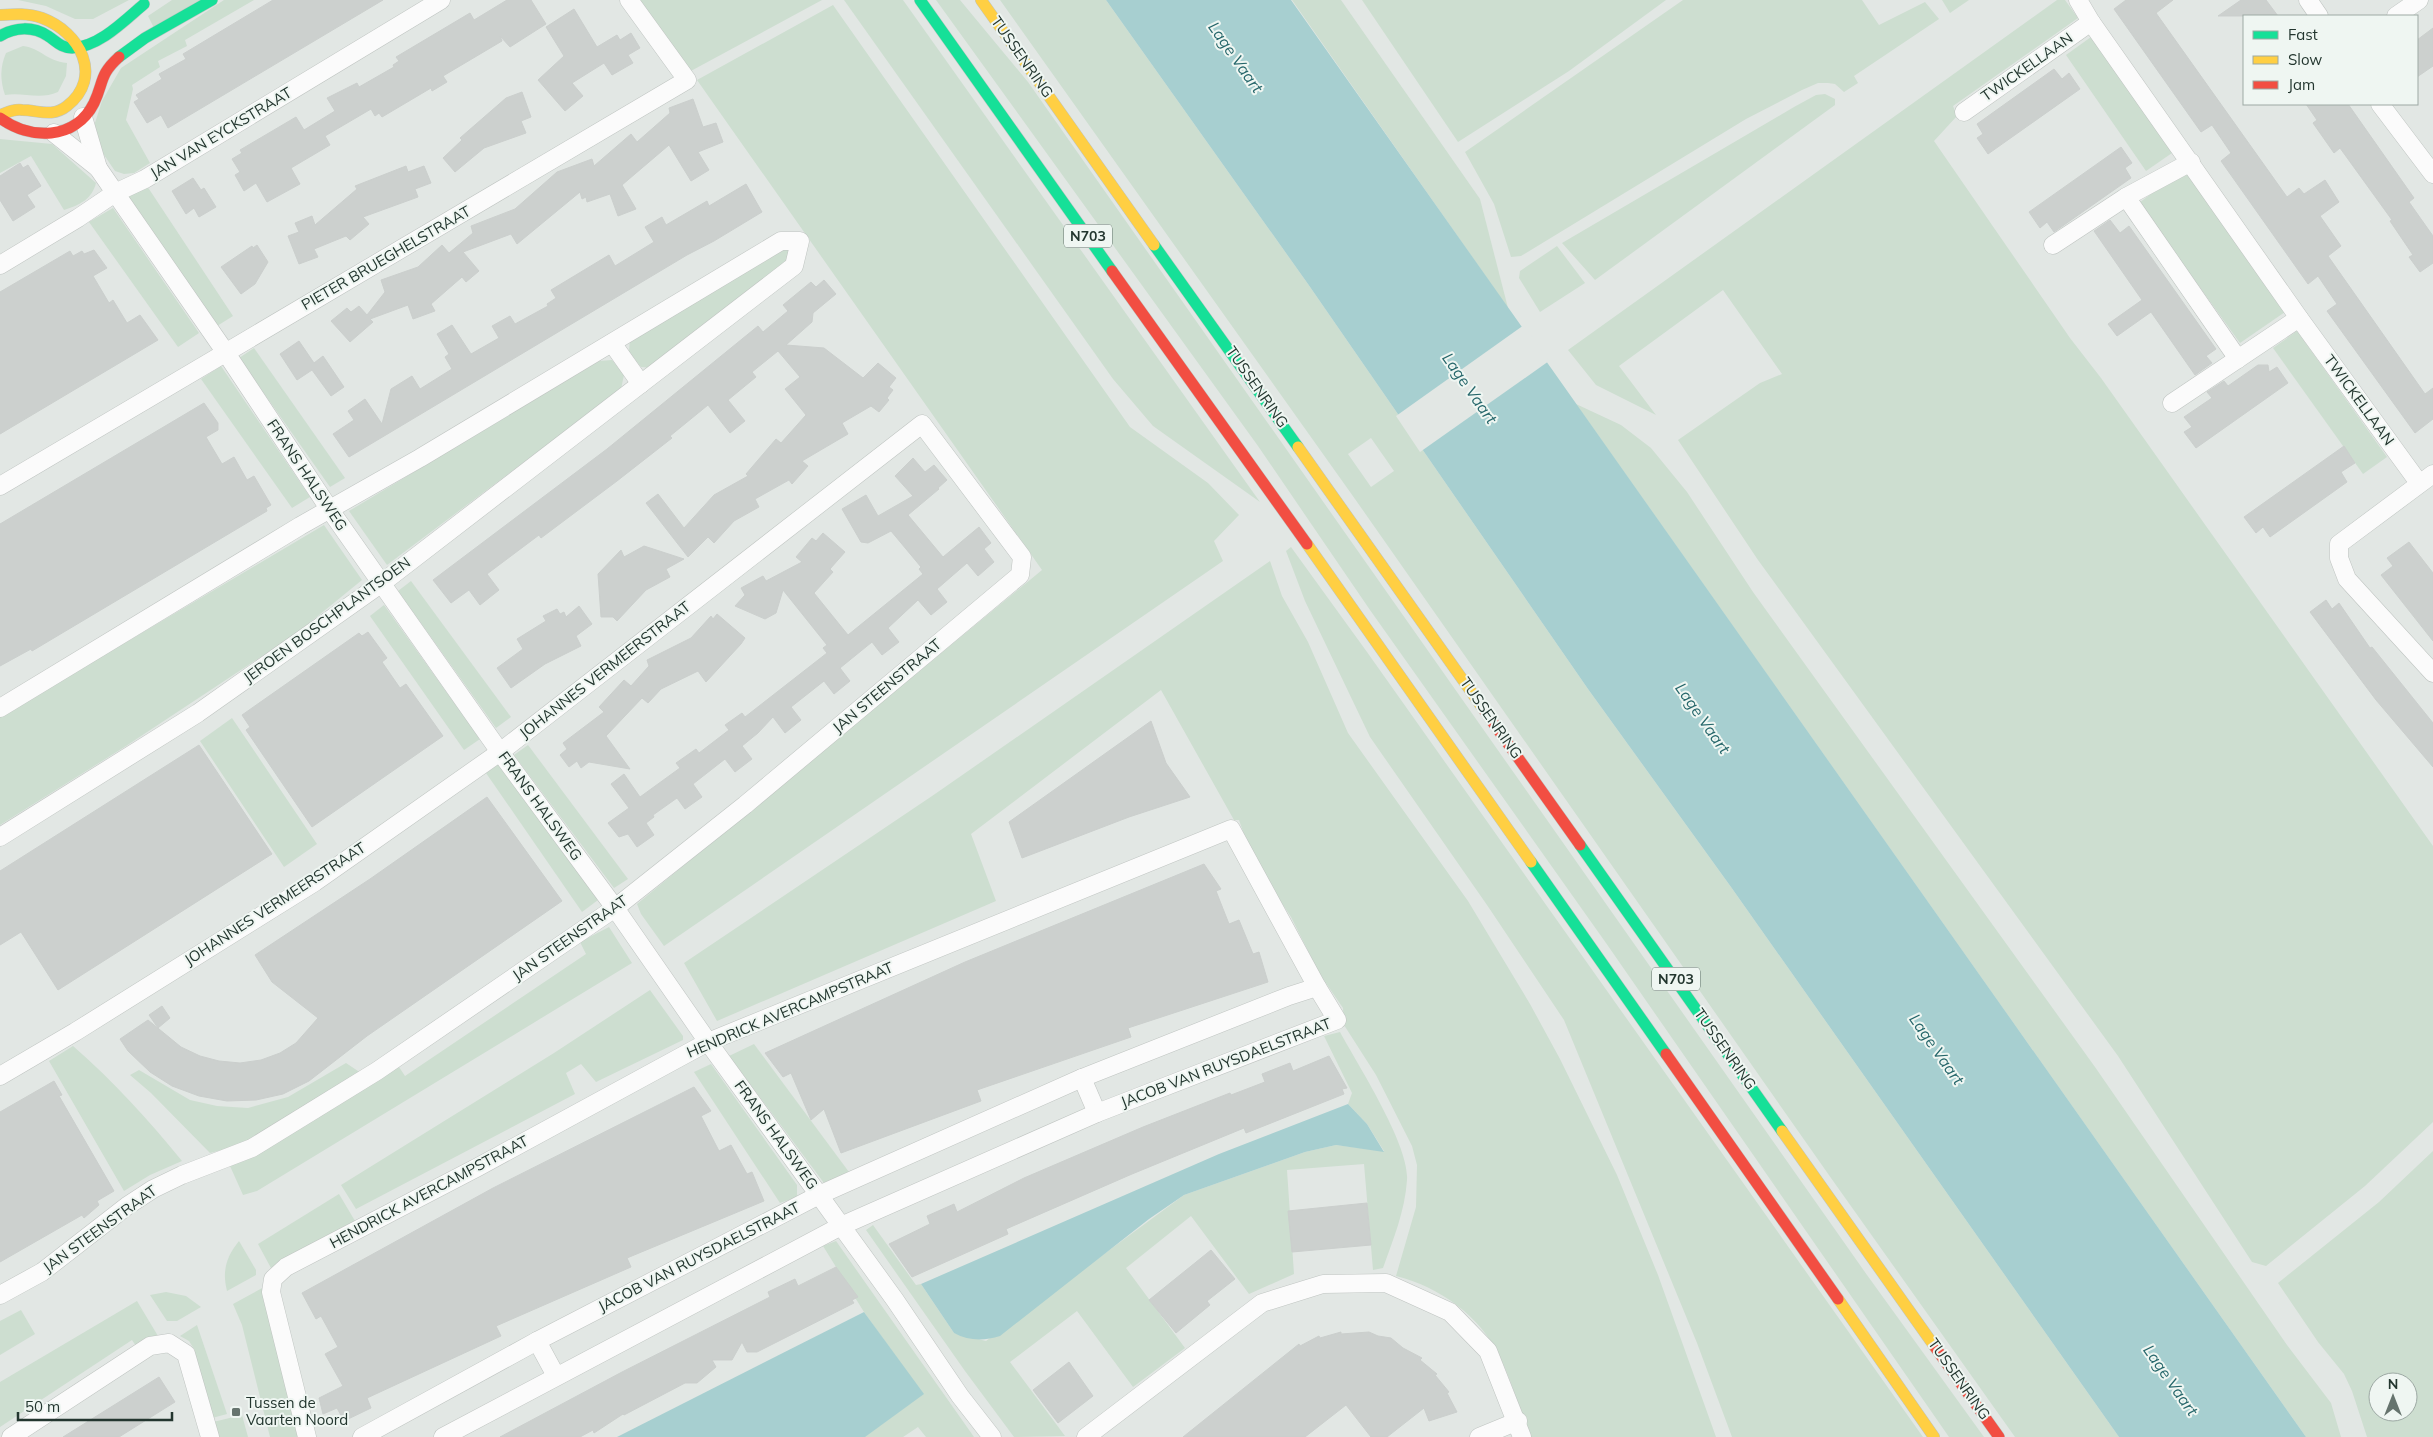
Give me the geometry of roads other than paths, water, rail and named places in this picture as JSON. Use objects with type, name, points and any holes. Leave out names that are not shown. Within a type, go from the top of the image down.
[{"type":"main road","points":[[4,9],[42,13],[74,29],[85,61],[86,76],[79,95],[72,103],[54,113],[44,115],[13,110],[2,121],[30,134],[54,133],[74,124],[83,117],[97,95],[106,68],[120,56],[212,0]]},
{"type":"main road","name":"N703","points":[[920,0],[1439,730],[1934,1437]]},
{"type":"main road","name":"TUSSENRING","points":[[981,0],[1999,1437]]},
{"type":"main road","points":[[109,18],[147,2]]},
{"type":"main road","points":[[0,36],[6,32],[25,28],[44,33],[59,46],[73,48],[114,29],[147,2]]},
{"type":"main road","points":[[79,95],[83,117]]},
{"type":"street","name":"JAN VAN EYCKSTRAAT","points":[[0,265],[116,193],[145,179],[441,0]]},
{"type":"street","name":"PIETER BRUEGHELSTRAAT","points":[[0,486],[687,80],[629,0]]},
{"type":"street","name":"TWICKELLAAN","points":[[2078,0],[2090,22],[2191,162],[2299,318],[2426,479]]},
{"type":"street","points":[[2308,0],[2318,15]]},
{"type":"street","points":[[2397,15],[2419,0]]},
{"type":"street","name":"TWICKELLAAN","points":[[1964,112],[2090,22]]},
{"type":"street","points":[[2381,105],[2433,174]]},
{"type":"street","name":"FRANS HALSWEG","points":[[83,117],[98,168]]},
{"type":"street","name":"FRANS HALSWEG","points":[[54,133],[98,168],[116,193],[226,353],[330,510],[500,752],[615,908],[960,1396],[992,1437]]},
{"type":"street","points":[[2053,246],[2126,197],[2191,162]]},
{"type":"street","points":[[2126,197],[2238,359]]},
{"type":"street","name":"JEROEN BOSCHPLANTSOEN","points":[[0,708],[781,241],[800,241],[794,266],[382,583],[198,713],[0,837]]},
{"type":"street","points":[[2172,404],[2299,318]]},
{"type":"street","points":[[612,343],[641,384]]},
{"type":"street","name":"JOHANNES VERMEERSTRAAT","points":[[0,1076],[75,1032],[315,882],[500,752],[922,424],[976,494]]},
{"type":"street","points":[[2426,479],[2338,544],[2338,558],[2347,579],[2433,673]]},
{"type":"street","name":"JAN STEENSTRAAT","points":[[0,1295],[42,1272],[127,1206],[153,1189],[182,1175],[252,1148],[377,1071],[615,908],[745,805],[1020,574],[1022,557],[976,494]]},
{"type":"street","name":"HENDRICK AVERCAMPSTRAAT","points":[[307,1437],[271,1292],[273,1279],[286,1267],[478,1167],[708,1042],[1231,829],[1317,987]]},
{"type":"street","name":"JACOB VAN RUYSDAELSTRAAT","points":[[362,1437],[537,1341],[819,1194],[1082,1078],[1317,987],[1337,1020],[1097,1113],[841,1226],[443,1437]]},
{"type":"street","points":[[1082,1078],[1097,1113]]},
{"type":"street","points":[[1086,1437],[1262,1303],[1323,1284],[1386,1283],[1450,1312],[1488,1351],[1520,1429],[1479,1437]]},
{"type":"street","points":[[537,1341],[556,1376]]},
{"type":"street","points":[[11,1437],[150,1346],[169,1343],[186,1354],[210,1437]]},
{"type":"water","name":"Lage Vaart","points":[[1106,0],[1291,0],[2306,1437],[2119,1437],[1731,887],[1588,689],[1308,284]]},
{"type":"water","points":[[1348,1104],[1367,1124],[1384,1152],[1336,1145],[1305,1152],[1184,1195],[1149,1219],[1000,1336],[977,1339],[965,1338],[954,1333],[921,1284],[1219,1154]]},
{"type":"water","points":[[864,1312],[924,1394],[865,1437],[617,1437]]},
{"type":"place","name":"Tussen de Vaarten Noord","points":[[236,1412]]}]
